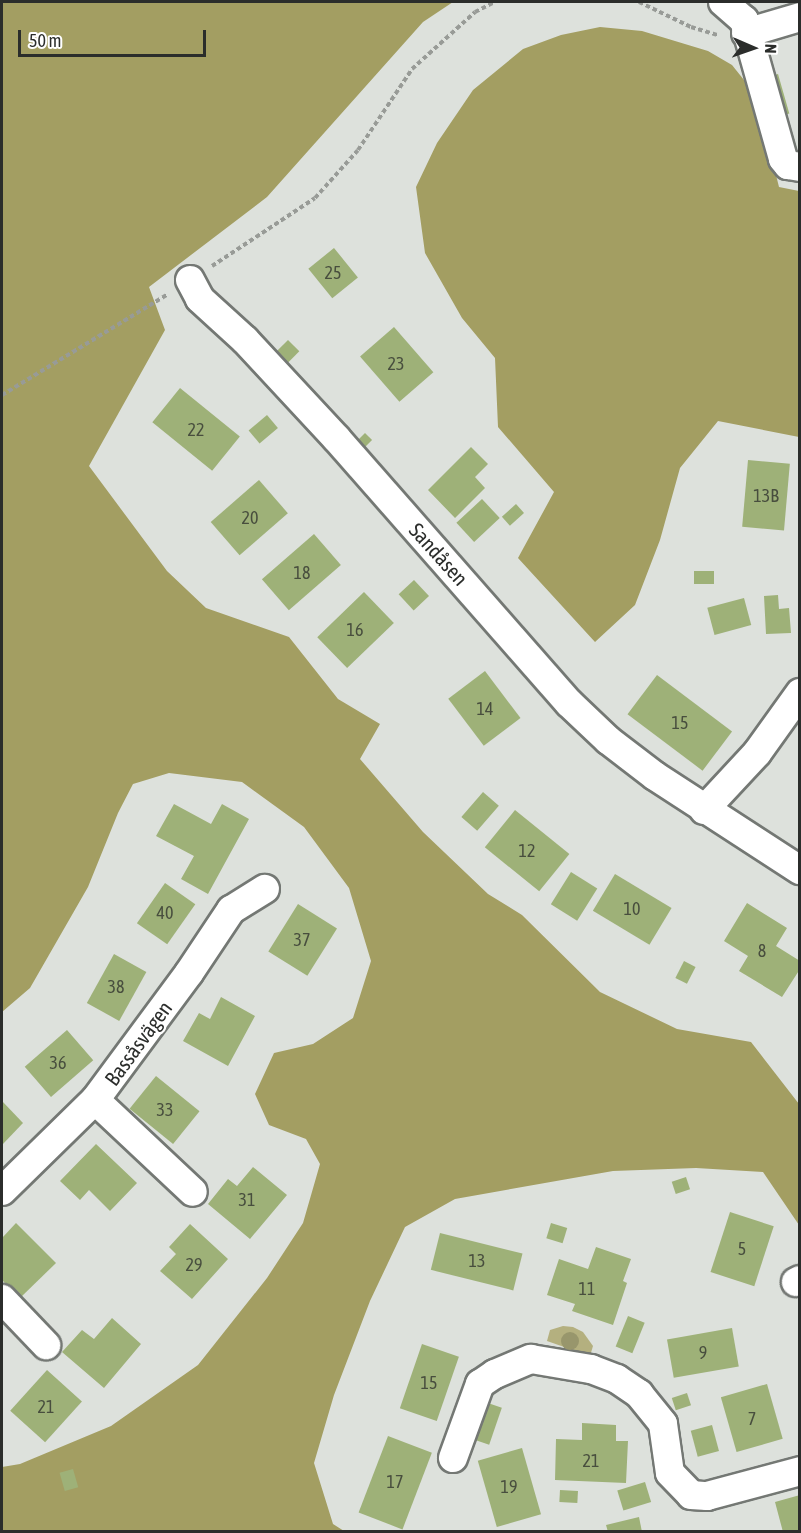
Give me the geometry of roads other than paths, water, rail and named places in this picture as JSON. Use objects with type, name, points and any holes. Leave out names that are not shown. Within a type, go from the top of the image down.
[{"type":"street","points":[[723,2],[744,20],[783,159],[788,165],[800,167]]},
{"type":"street","points":[[746,33],[800,17]]},
{"type":"street","name":"Sandåsen","points":[[190,280],[200,299],[245,340],[337,439],[569,703],[627,754],[704,810],[800,870]]},
{"type":"street","points":[[704,810],[757,753],[800,693]]},
{"type":"street","name":"Bassåsvägen","points":[[2,1191],[95,1101],[189,974],[231,910],[266,889]]},
{"type":"street","points":[[95,1101],[193,1192]]},
{"type":"street","points":[[2,1299],[46,1345]]},
{"type":"street","points":[[453,1458],[480,1384],[495,1374],[531,1359],[591,1369],[617,1379],[639,1394],[663,1424],[670,1473],[691,1494],[707,1496],[800,1471]]}]
